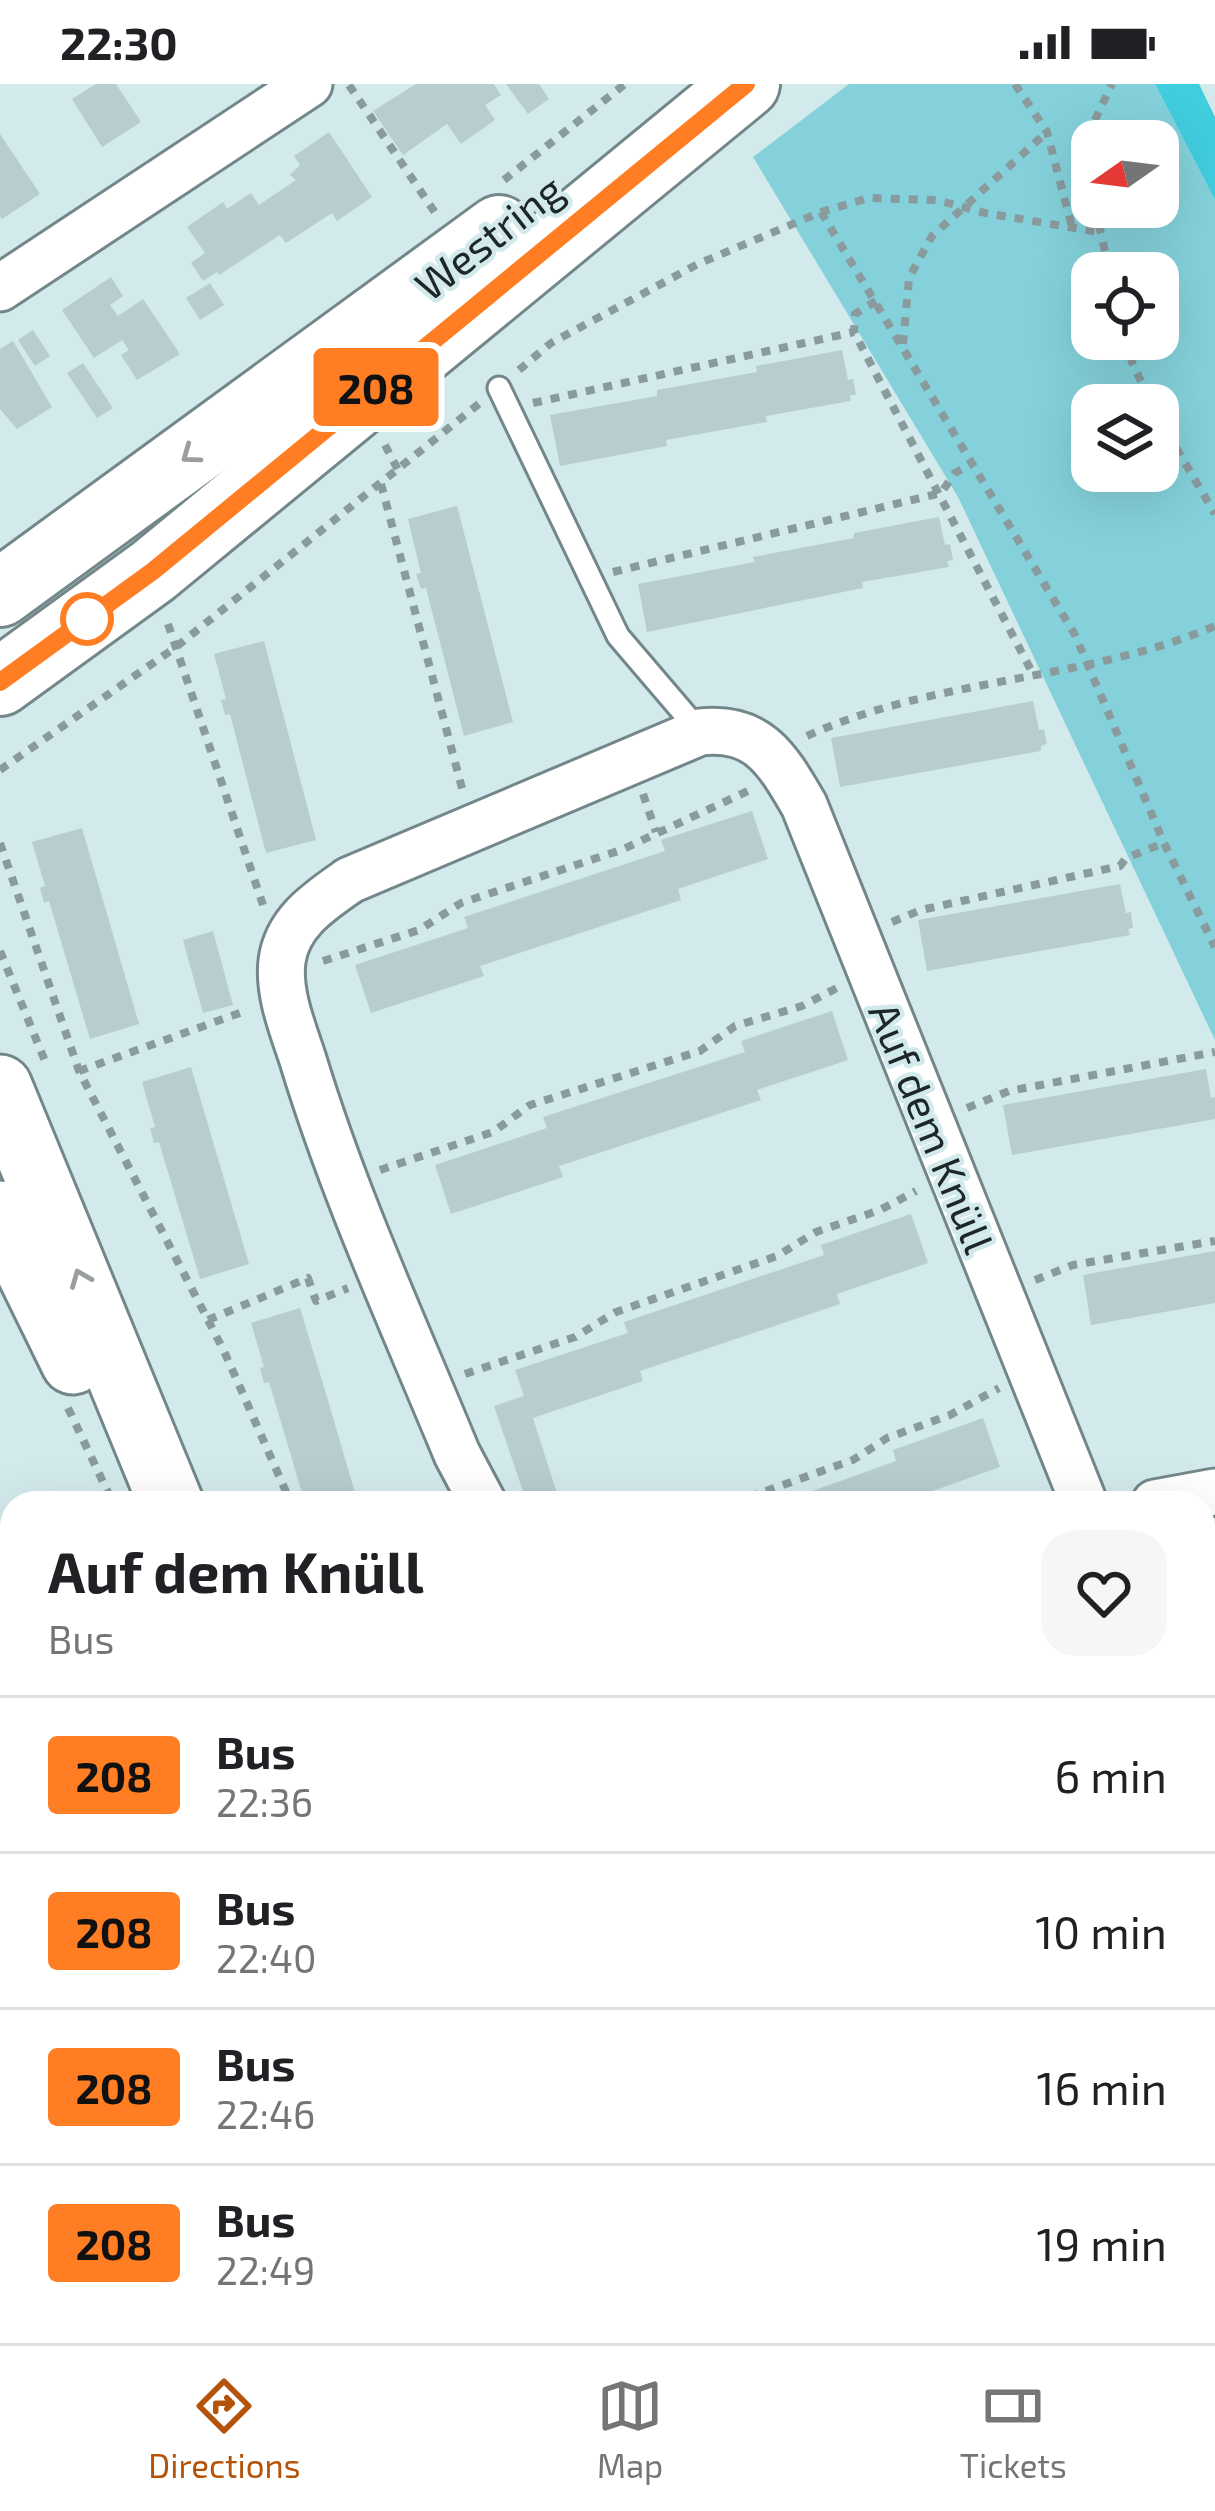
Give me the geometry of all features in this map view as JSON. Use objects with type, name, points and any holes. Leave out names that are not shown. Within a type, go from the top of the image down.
[{"type":"main road","name":"Westring","points":[[0,593],[465,257],[680,84]]},
{"type":"main road","name":"Westring","points":[[0,682],[153,571],[746,84]]},
{"type":"main road","points":[[0,1087],[166,1491]]},
{"type":"main road","points":[[0,1213],[137,1491]]},
{"type":"street","points":[[0,289],[309,84]]},
{"type":"street","name":"Auf dem Knüll","points":[[700,732],[724,729],[752,738],[778,762],[804,805],[1079,1491]]},
{"type":"street","points":[[471,1491],[344,1182],[285,969],[310,909],[350,880],[700,732]]},
{"type":"lane","points":[[504,398],[618,636],[700,732]]},
{"type":"path","points":[[349,84],[425,197]]},
{"type":"path","points":[[1015,84],[1047,132],[1071,223]]},
{"type":"path","points":[[1095,120],[1112,84]]},
{"type":"path","points":[[903,344],[909,278],[932,236],[1047,132]]},
{"type":"path","points":[[0,770],[176,647],[398,470],[504,398],[545,348],[698,264],[821,212],[868,199],[937,200],[1071,227]]},
{"type":"path","points":[[821,212],[1090,664],[1164,843],[1215,947]]},
{"type":"path","points":[[1077,228],[1099,232]]},
{"type":"path","points":[[1098,228],[1104,252]]},
{"type":"path","points":[[876,301],[855,314],[854,332],[1034,676]]},
{"type":"path","points":[[533,332],[545,348]]},
{"type":"path","points":[[504,398],[854,332]]},
{"type":"path","points":[[382,437],[398,470]]},
{"type":"path","points":[[1179,457],[1215,514]]},
{"type":"path","points":[[590,577],[941,493],[955,473],[973,463]]},
{"type":"path","points":[[381,484],[472,828]]},
{"type":"path","points":[[164,614],[285,969]]},
{"type":"path","points":[[79,1071],[285,969],[419,930],[461,903],[621,850],[756,786],[805,736],[891,703],[1170,645],[1215,626]]},
{"type":"path","points":[[0,843],[79,1071],[208,1320],[286,1491]]},
{"type":"path","points":[[344,1182],[493,1132],[530,1106],[700,1051],[735,1026],[802,1006],[921,910],[1120,866],[1164,843]]},
{"type":"path","points":[[932,1121],[1010,1091],[1215,1052]]},
{"type":"path","points":[[429,1385],[575,1336],[616,1312],[777,1256],[816,1232],[880,1210],[952,1172]]},
{"type":"path","points":[[999,1294],[1073,1265],[1215,1241]]},
{"type":"path","points":[[208,1320],[308,1278],[316,1300],[382,1274]]},
{"type":"path","points":[[766,1491],[853,1460],[887,1438],[950,1415],[1030,1372]]},
{"type":"shaded area","points":[[849,84],[1155,84],[1174,120],[1071,120],[1071,228],[1179,228],[1179,130],[1215,200],[1215,1040],[958,497],[753,157]]},
{"type":"shaded area","points":[[1155,84],[1199,84],[1215,117],[1215,200],[1179,130],[1179,120],[1174,120]]},
{"type":"building","points":[[96,84],[116,84],[141,122],[102,147],[72,99]]},
{"type":"building","points":[[416,84],[494,84],[501,95],[485,105],[495,120],[461,144],[447,124],[403,155],[373,111]]},
{"type":"building","points":[[506,84],[539,84],[549,99],[528,114]]},
{"type":"building","points":[[329,132],[372,197],[337,221],[332,213],[286,243],[280,235],[203,281],[191,263],[205,253],[187,227],[223,202],[227,209],[251,193],[259,205],[296,180],[290,175],[300,165],[294,156]]},
{"type":"building","points":[[0,134],[40,194],[2,219],[0,216]]},
{"type":"building","points":[[111,277],[123,296],[110,305],[118,316],[143,299],[180,354],[137,380],[121,355],[129,350],[122,340],[94,358],[62,310]]},
{"type":"building","points":[[210,283],[224,305],[200,320],[186,298]]},
{"type":"building","points":[[33,330],[50,356],[35,366],[18,340]]},
{"type":"building","points":[[13,341],[52,407],[17,429],[0,409],[0,349]]},
{"type":"building","points":[[842,350],[856,395],[850,395],[851,401],[766,416],[767,422],[560,466],[550,415],[657,396],[657,390]]},
{"type":"building","points":[[83,363],[113,408],[97,418],[67,373]]},
{"type":"building","points":[[457,506],[513,722],[464,736],[426,588],[421,589],[416,574],[421,573],[408,519]]},
{"type":"building","points":[[939,517],[945,545],[950,544],[953,560],[947,561],[949,567],[862,582],[863,588],[647,632],[638,584],[755,562],[753,557]]},
{"type":"building","points":[[264,641],[316,840],[266,853],[230,714],[225,715],[221,700],[226,699],[214,654]]},
{"type":"building","points":[[1033,701],[1047,744],[1041,751],[840,787],[831,738]]},
{"type":"building","points":[[752,811],[768,859],[678,889],[681,900],[480,966],[484,976],[371,1013],[355,965],[468,928],[464,917],[665,851],[661,840]]},
{"type":"building","points":[[82,828],[139,1024],[90,1039],[49,901],[44,903],[40,888],[45,886],[32,842]]},
{"type":"building","points":[[1120,884],[1126,913],[1131,912],[1130,935],[927,971],[918,920]]},
{"type":"building","points":[[213,931],[233,1005],[203,1013],[183,940]]},
{"type":"building","points":[[832,1011],[848,1060],[757,1090],[761,1100],[559,1166],[563,1177],[451,1214],[435,1165],[547,1128],[543,1117],[745,1052],[741,1041]]},
{"type":"building","points":[[191,1067],[249,1264],[200,1279],[159,1142],[154,1143],[150,1128],[155,1127],[142,1082]]},
{"type":"building","points":[[1206,1069],[1211,1098],[1215,1097],[1215,1119],[1012,1155],[1003,1105]]},
{"type":"building","points":[[911,1214],[928,1263],[837,1294],[840,1304],[640,1371],[643,1381],[533,1418],[556,1491],[523,1491],[494,1406],[524,1396],[515,1370],[628,1333],[624,1322],[824,1255],[821,1245]]},
{"type":"building","points":[[1215,1251],[1215,1303],[1091,1325],[1083,1275]]},
{"type":"building","points":[[300,1308],[354,1491],[301,1491],[269,1382],[264,1383],[251,1323]]},
{"type":"building","points":[[983,1418],[1000,1467],[932,1491],[812,1491],[896,1461],[893,1450]]},
{"type":"bus line","name":"208","points":[[0,682],[153,571],[746,84]]}]
